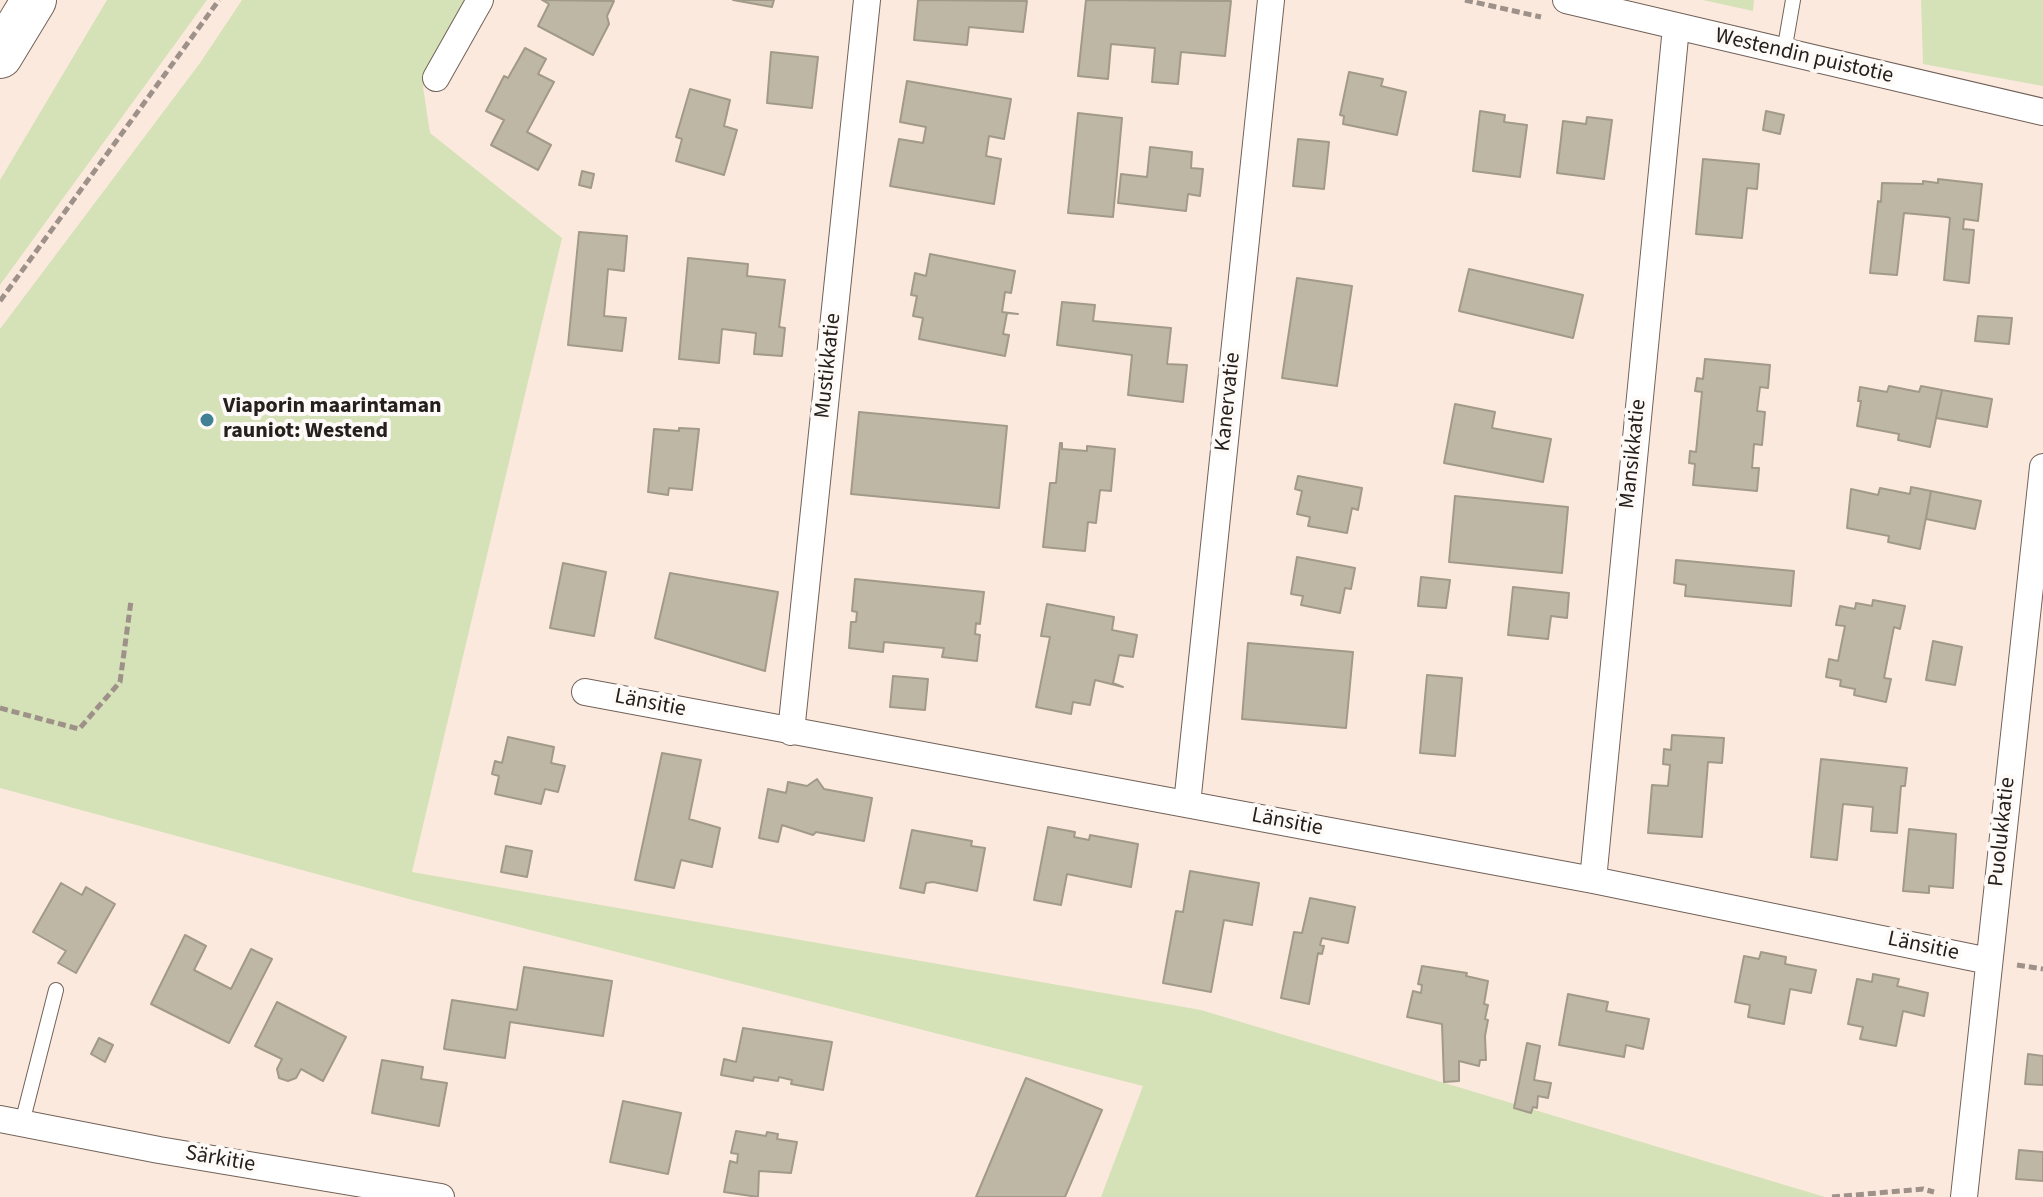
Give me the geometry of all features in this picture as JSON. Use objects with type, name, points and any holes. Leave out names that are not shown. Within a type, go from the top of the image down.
[{"type":"highway","points":[[0,56],[34,0]]},
{"type":"street","points":[[436,78],[480,0]]},
{"type":"street","name":"Mustikkatie","points":[[791,732],[867,0]]},
{"type":"street","name":"Kanervatie","points":[[1187,804],[1271,0]]},
{"type":"street","name":"Westendin puistotie","points":[[1566,0],[2043,112]]},
{"type":"street","name":"Mansikkatie","points":[[1593,880],[1676,27]]},
{"type":"street","name":"Puolukkatie","points":[[1954,1196],[1989,961],[2043,467]]},
{"type":"street","name":"Länsitie","points":[[585,692],[1593,880],[1989,961]]},
{"type":"street","name":"Särkitie","points":[[11,1121],[159,1150],[441,1197]]},
{"type":"lane","points":[[1784,52],[1793,0]]},
{"type":"lane","points":[[11,1121],[56,990]]},
{"type":"path","points":[[0,301],[219,0]]},
{"type":"path","points":[[0,708],[79,729],[120,682],[131,601]]},
{"type":"path","points":[[1832,1197],[1923,1189],[1954,1196]]},
{"type":"green space","points":[[107,0],[207,0],[0,285],[0,180]]},
{"type":"green space","points":[[242,0],[469,0],[423,87],[430,133],[562,238],[412,872],[1201,1010],[1825,1197],[1101,1197],[1143,1086],[405,898],[0,788],[0,329],[200,63]]},
{"type":"green space","points":[[1703,0],[1754,0],[1753,11]]},
{"type":"green space","points":[[1921,0],[2043,0],[2043,86],[1923,64]]},
{"type":"building","points":[[542,0],[614,1],[607,16],[609,24],[593,55],[538,26],[549,4]]},
{"type":"building","points":[[733,0],[774,0],[772,7]]},
{"type":"building","points":[[918,0],[1027,1],[1023,32],[969,27],[967,45],[914,40]]},
{"type":"building","points":[[1086,0],[1231,1],[1225,56],[1181,52],[1178,84],[1152,82],[1155,48],[1111,44],[1108,79],[1078,76]]},
{"type":"building","points":[[525,48],[546,59],[538,74],[554,82],[527,132],[551,145],[538,170],[491,145],[504,120],[486,111],[504,76],[508,78]]},
{"type":"building","points":[[771,52],[818,57],[812,108],[767,103]]},
{"type":"building","points":[[1349,72],[1383,79],[1381,86],[1406,92],[1397,135],[1343,124],[1344,116],[1340,115]]},
{"type":"building","points":[[907,81],[1011,99],[1004,139],[989,136],[986,156],[1001,159],[994,204],[890,186],[899,139],[923,143],[926,127],[900,122]]},
{"type":"building","points":[[690,89],[730,100],[724,126],[737,130],[724,175],[676,161],[682,139],[676,137]]},
{"type":"building","points":[[1480,111],[1505,115],[1504,122],[1527,125],[1520,177],[1473,171]]},
{"type":"building","points":[[1766,111],[1784,115],[1780,134],[1763,130]]},
{"type":"building","points":[[1078,113],[1122,118],[1113,217],[1068,213]]},
{"type":"building","points":[[1587,117],[1612,120],[1604,179],[1557,173],[1563,121],[1586,124]]},
{"type":"building","points":[[1298,139],[1329,142],[1324,189],[1293,186]]},
{"type":"building","points":[[1150,147],[1192,152],[1191,168],[1203,169],[1200,196],[1188,194],[1186,211],[1118,203],[1121,174],[1147,177]]},
{"type":"building","points":[[1703,159],[1759,164],[1757,189],[1747,188],[1742,238],[1696,234]]},
{"type":"building","points":[[582,171],[594,174],[591,188],[579,185]]},
{"type":"building","points":[[1938,179],[1982,184],[1978,221],[1964,219],[1963,229],[1974,230],[1969,283],[1944,280],[1950,218],[1947,217],[1904,213],[1897,275],[1870,273],[1882,183],[1938,183]]},
{"type":"building","points":[[579,232],[627,236],[624,271],[608,269],[604,316],[626,318],[622,351],[568,345]]},
{"type":"building","points":[[930,254],[1015,271],[1011,293],[1005,292],[1002,312],[1018,314],[1007,313],[1003,334],[1009,335],[1005,356],[919,339],[923,318],[913,316],[917,296],[911,295],[915,273],[926,276]]},
{"type":"building","points":[[688,258],[748,264],[747,276],[785,280],[779,327],[785,328],[782,356],[754,354],[756,333],[722,329],[719,363],[679,359]]},
{"type":"building","points":[[1469,269],[1583,295],[1573,338],[1459,311]]},
{"type":"building","points":[[1297,278],[1352,286],[1337,386],[1282,378]]},
{"type":"building","points":[[1062,302],[1095,305],[1093,321],[1171,328],[1167,364],[1187,365],[1183,402],[1128,395],[1132,355],[1057,345]]},
{"type":"building","points":[[1978,316],[2012,318],[2009,344],[1975,341]]},
{"type":"building","points":[[1705,359],[1770,365],[1768,388],[1760,387],[1757,411],[1765,412],[1762,445],[1754,444],[1752,468],[1759,468],[1757,491],[1693,485],[1695,464],[1689,463],[1690,451],[1696,452],[1702,392],[1695,391],[1697,378],[1703,379]]},
{"type":"building","points":[[1889,386],[1919,392],[1921,386],[1942,390],[1930,447],[1898,440],[1899,434],[1857,426],[1860,387],[1887,392]]},
{"type":"building","points":[[1942,390],[1992,399],[1987,427],[1936,418]]},
{"type":"building","points":[[1455,404],[1495,412],[1492,428],[1551,439],[1543,482],[1444,463]]},
{"type":"building","points":[[859,412],[1007,426],[999,508],[851,494]]},
{"type":"building","points":[[679,428],[699,429],[692,490],[669,488],[668,495],[648,492],[654,429],[679,431]]},
{"type":"building","points":[[1060,443],[1062,449],[1087,451],[1087,446],[1115,449],[1111,491],[1100,490],[1096,523],[1088,522],[1085,551],[1043,547],[1050,483],[1056,483]]},
{"type":"building","points":[[1298,476],[1362,488],[1358,510],[1352,508],[1347,533],[1308,526],[1310,517],[1297,514],[1302,491],[1295,489]]},
{"type":"building","points":[[1911,487],[1931,491],[1920,549],[1888,542],[1889,536],[1847,528],[1851,489],[1878,495],[1880,488],[1910,494]]},
{"type":"building","points":[[1931,491],[1981,501],[1975,529],[1926,519]]},
{"type":"building","points":[[1455,496],[1568,507],[1562,573],[1449,562]]},
{"type":"building","points":[[1297,557],[1355,568],[1351,589],[1345,588],[1340,613],[1301,605],[1303,596],[1291,594]]},
{"type":"building","points":[[1676,560],[1794,571],[1791,606],[1685,596],[1686,585],[1674,583]]},
{"type":"building","points":[[563,563],[606,572],[594,636],[550,628]]},
{"type":"building","points":[[670,573],[778,592],[765,671],[655,638]]},
{"type":"building","points":[[1421,577],[1450,580],[1446,608],[1418,606]]},
{"type":"building","points":[[855,579],[984,592],[980,624],[976,623],[975,634],[980,635],[977,661],[942,657],[944,648],[884,642],[883,652],[849,648],[851,622],[856,622],[857,612],[852,611]]},
{"type":"building","points":[[1513,587],[1569,593],[1567,618],[1551,616],[1548,639],[1508,635]]},
{"type":"building","points":[[1873,600],[1905,606],[1900,629],[1894,627],[1884,678],[1891,679],[1886,702],[1854,695],[1855,689],[1840,686],[1841,680],[1826,677],[1829,659],[1838,661],[1845,626],[1836,625],[1840,606],[1855,609],[1856,603],[1872,606]]},
{"type":"building","points":[[1047,604],[1114,617],[1112,630],[1137,635],[1133,657],[1119,655],[1113,683],[1123,687],[1095,680],[1090,705],[1073,702],[1071,714],[1036,707],[1050,637],[1041,636]]},
{"type":"building","points":[[1933,641],[1962,647],[1955,685],[1926,680]]},
{"type":"building","points":[[1248,643],[1353,652],[1346,728],[1242,719]]},
{"type":"building","points":[[1427,675],[1462,678],[1455,756],[1420,753]]},
{"type":"building","points":[[893,676],[928,679],[925,710],[890,707]]},
{"type":"building","points":[[1672,735],[1724,738],[1722,763],[1708,762],[1702,837],[1648,833],[1652,785],[1668,786],[1670,765],[1663,764],[1664,749],[1671,750]]},
{"type":"building","points":[[508,737],[554,747],[551,763],[565,766],[558,792],[545,789],[541,804],[495,794],[499,776],[492,774],[495,761],[502,763]]},
{"type":"building","points":[[662,753],[701,760],[689,819],[720,828],[712,867],[681,860],[674,888],[635,880]]},
{"type":"building","points":[[1821,759],[1907,768],[1905,786],[1901,786],[1897,833],[1871,831],[1873,807],[1843,804],[1837,860],[1811,857]]},
{"type":"building","points":[[817,779],[824,789],[872,798],[864,841],[816,832],[813,835],[782,825],[778,842],[759,838],[768,789],[786,793],[788,782],[807,786]]},
{"type":"building","points":[[1048,827],[1075,832],[1074,837],[1089,840],[1090,835],[1138,844],[1131,887],[1067,874],[1061,905],[1034,900]]},
{"type":"building","points":[[1909,829],[1956,834],[1953,888],[1929,886],[1929,893],[1903,891]]},
{"type":"building","points":[[912,830],[972,841],[971,846],[985,848],[977,891],[933,882],[926,883],[924,893],[900,888]]},
{"type":"building","points":[[506,846],[532,851],[527,877],[501,872]]},
{"type":"building","points":[[1190,871],[1259,883],[1252,925],[1224,920],[1211,992],[1163,983],[1176,911],[1183,912]]},
{"type":"building","points":[[61,883],[82,895],[86,887],[115,904],[76,973],[58,963],[66,951],[33,932]]},
{"type":"building","points":[[1310,898],[1355,907],[1348,943],[1322,938],[1320,945],[1324,946],[1322,954],[1318,953],[1309,1004],[1281,998],[1294,932],[1302,933]]},
{"type":"building","points":[[185,935],[206,946],[194,970],[231,989],[251,949],[272,959],[229,1043],[151,1004]]},
{"type":"building","points":[[1761,952],[1786,957],[1785,964],[1816,970],[1811,993],[1790,989],[1784,1024],[1748,1017],[1750,1005],[1735,1002],[1744,956],[1759,959]]},
{"type":"building","points":[[1422,966],[1467,973],[1466,976],[1488,981],[1484,1004],[1488,1005],[1485,1019],[1488,1020],[1486,1060],[1480,1060],[1479,1066],[1459,1061],[1459,1081],[1444,1082],[1442,1024],[1407,1017],[1413,991],[1421,993],[1422,985],[1418,984]]},
{"type":"building","points":[[524,967],[612,981],[603,1036],[510,1022],[505,1058],[444,1049],[452,1000],[517,1010]]},
{"type":"building","points":[[1873,974],[1899,979],[1897,986],[1928,993],[1924,1016],[1903,1011],[1896,1046],[1860,1039],[1863,1027],[1848,1024],[1857,979],[1872,982]]},
{"type":"building","points":[[1568,994],[1608,1002],[1606,1011],[1649,1019],[1643,1049],[1626,1045],[1624,1057],[1559,1045]]},
{"type":"building","points":[[277,1002],[346,1037],[323,1081],[301,1069],[296,1078],[288,1081],[279,1078],[277,1069],[282,1059],[255,1046]]},
{"type":"building","points":[[743,1028],[832,1042],[823,1090],[791,1084],[792,1080],[779,1077],[778,1081],[754,1077],[753,1081],[721,1075],[724,1059],[736,1062]]},
{"type":"building","points":[[99,1038],[113,1045],[105,1062],[91,1054]]},
{"type":"building","points":[[1527,1043],[1540,1046],[1534,1080],[1551,1083],[1548,1098],[1538,1096],[1537,1108],[1533,1107],[1531,1113],[1514,1108]]},
{"type":"building","points":[[2028,1054],[2043,1056],[2043,1085],[2025,1084]]},
{"type":"building","points":[[382,1060],[423,1067],[421,1079],[447,1083],[439,1126],[372,1113]]},
{"type":"building","points":[[1026,1078],[1102,1110],[1065,1197],[976,1197]]},
{"type":"building","points":[[623,1101],[681,1113],[668,1174],[610,1162]]},
{"type":"building","points":[[736,1131],[766,1136],[767,1132],[778,1134],[777,1139],[797,1142],[791,1173],[759,1171],[758,1197],[724,1192],[730,1161],[737,1163],[738,1154],[731,1153]]},
{"type":"building","points":[[2019,1150],[2043,1152],[2043,1181],[2016,1179]]},
{"type":"place","name":"Viaporin maarintaman rauniot: Westend","points":[[207,420]]}]
